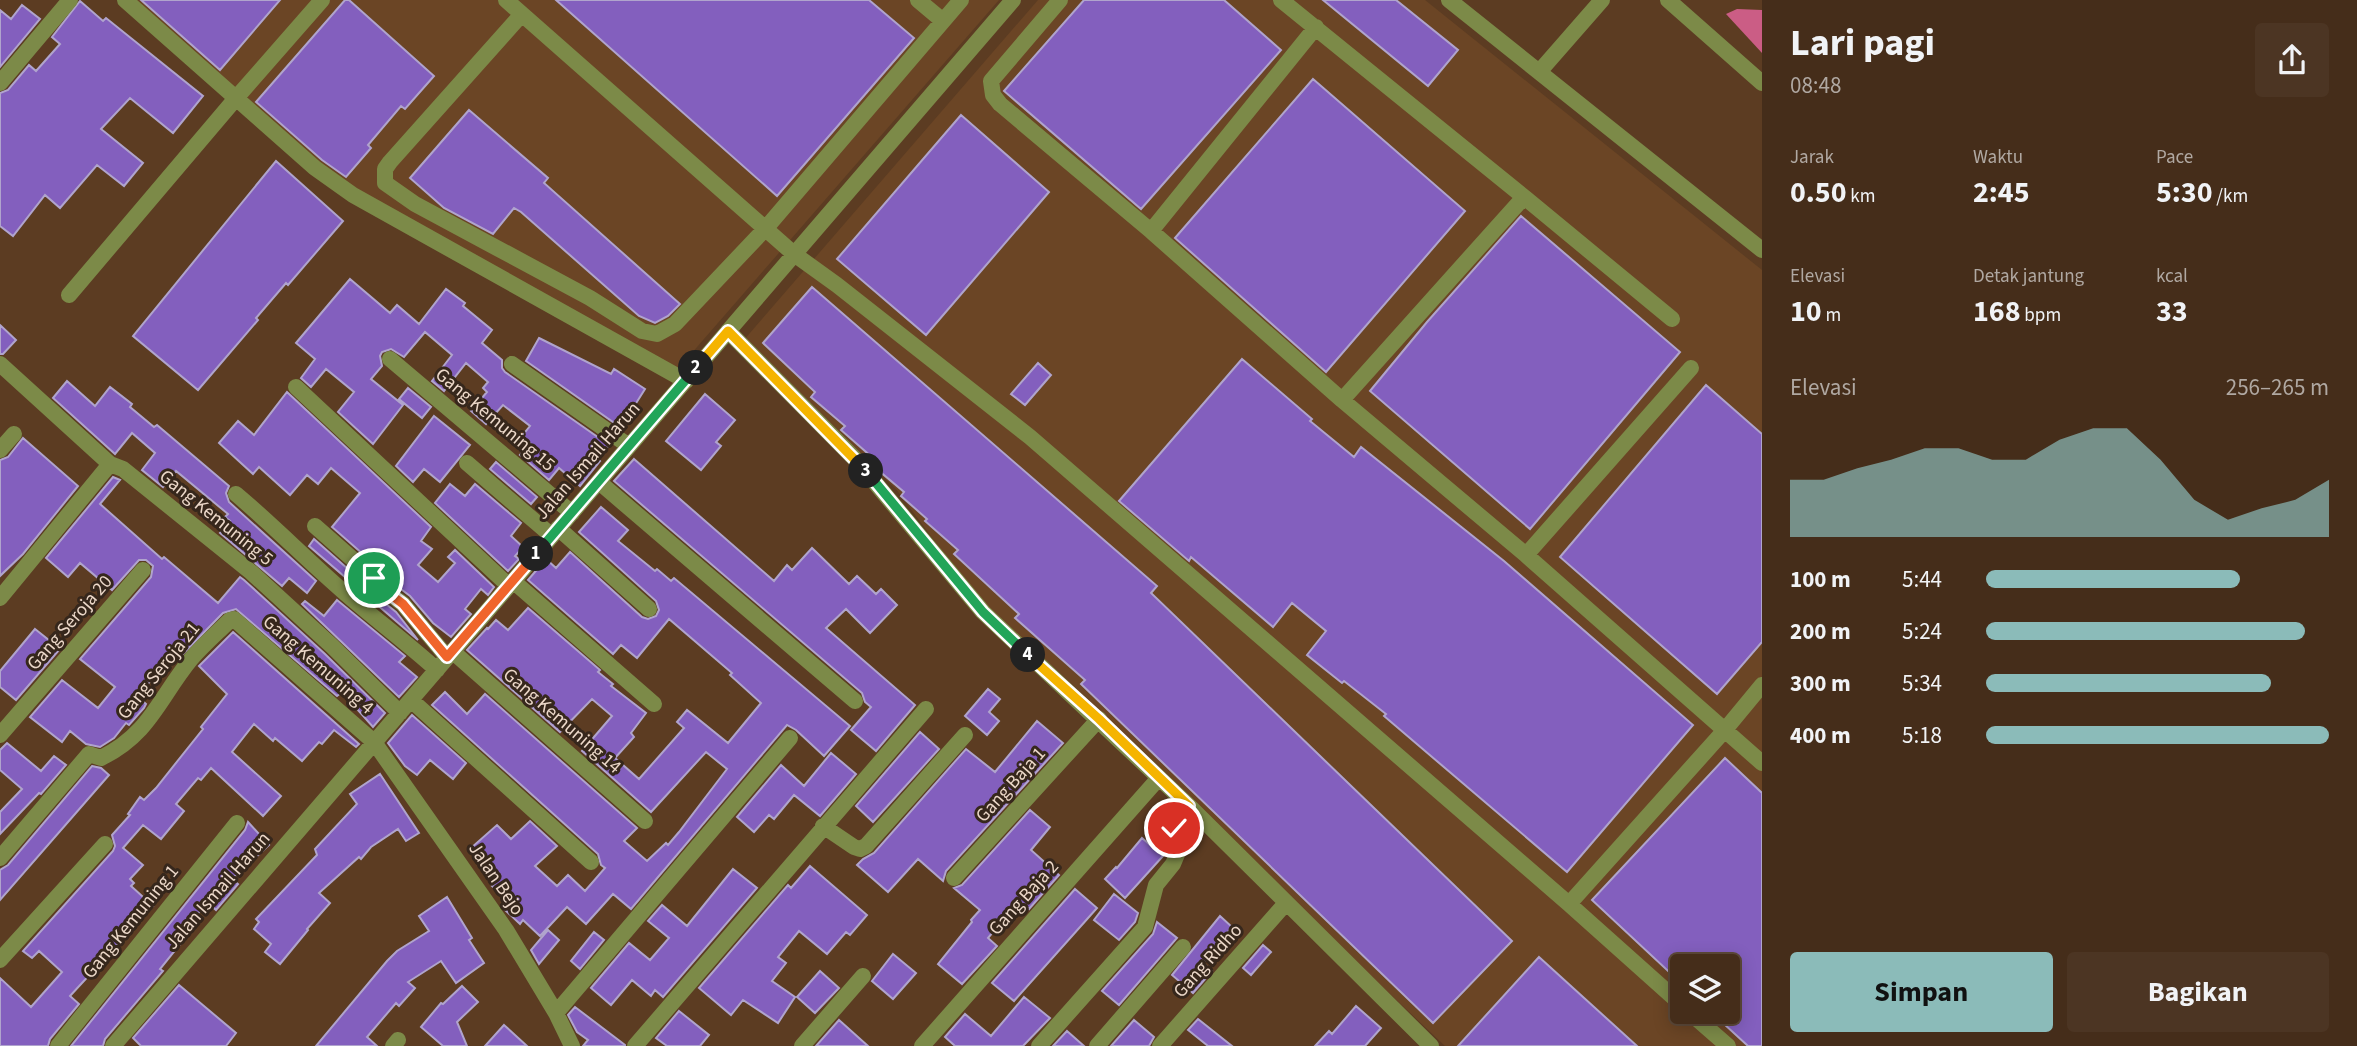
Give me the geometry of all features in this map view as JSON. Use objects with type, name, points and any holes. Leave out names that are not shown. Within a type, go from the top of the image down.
[{"type":"street","points":[[0,83],[70,0]]},
{"type":"street","points":[[125,0],[316,168],[353,195],[685,381]]},
{"type":"street","points":[[69,295],[322,0]]},
{"type":"street","points":[[506,0],[794,254],[1030,437],[1670,994]]},
{"type":"street","points":[[918,0],[943,21]]},
{"type":"street","points":[[522,14],[390,162],[385,169],[385,183],[415,204],[590,298],[649,334],[667,330],[675,324],[766,228],[961,0]]},
{"type":"street","name":"Jalan Ismail Harun","points":[[113,1046],[1013,0]]},
{"type":"street","points":[[1060,0],[991,81],[993,95],[1000,104],[1526,555],[1762,763]]},
{"type":"street","points":[[1281,0],[1672,319]]},
{"type":"street","points":[[1539,72],[1602,0]]},
{"type":"street","points":[[1668,0],[1762,83]]},
{"type":"street","points":[[1452,1],[1762,250]]},
{"type":"street","points":[[1151,231],[1316,27]]},
{"type":"street","points":[[1342,400],[1524,197]]},
{"type":"street","points":[[728,331],[857,461],[983,612],[1099,719],[1158,779],[1181,818],[1286,902],[1431,1046]]},
{"type":"street","name":"Gang Kemuning 15","points":[[390,359],[572,513]]},
{"type":"street","name":"Gang Kemuning 5","points":[[0,364],[110,464],[123,469],[251,572],[400,713]]},
{"type":"street","points":[[512,364],[629,446]]},
{"type":"street","points":[[1526,555],[1691,368]]},
{"type":"street","points":[[296,387],[511,584],[654,704]]},
{"type":"street","points":[[0,450],[15,434]]},
{"type":"street","points":[[467,463],[649,609]]},
{"type":"street","points":[[0,598],[110,464]]},
{"type":"street","points":[[598,482],[855,701]]},
{"type":"street","points":[[236,494],[344,593],[390,628],[446,660]]},
{"type":"street","points":[[315,526],[374,578],[377,584],[403,604],[446,660]]},
{"type":"street","name":"Gang Seroja 20","points":[[0,735],[144,570]]},
{"type":"street","name":"Gang Kemuning 4","points":[[234,619],[374,742]]},
{"type":"street","name":"Gang Seroja 21","points":[[0,858],[89,754],[101,758],[122,748],[147,723],[191,659],[234,619]]},
{"type":"street","name":"Gang Kemuning 14","points":[[446,660],[645,821]]},
{"type":"street","points":[[1569,904],[1762,685]]},
{"type":"street","points":[[411,700],[591,862]]},
{"type":"street","points":[[635,1046],[926,709]]},
{"type":"street","name":"Gang Baja 1","points":[[954,878],[1099,719]]},
{"type":"street","points":[[823,826],[854,847],[860,849],[866,846],[965,735]]},
{"type":"street","points":[[555,1013],[790,738]]},
{"type":"street","name":"Jalan Bejo","points":[[374,742],[506,930],[572,1046]]},
{"type":"street","name":"Gang Baja 2","points":[[922,1046],[1158,779]]},
{"type":"street","points":[[1039,1046],[1145,926],[1156,885],[1173,864],[1178,852],[1181,818]]},
{"type":"street","name":"Gang Kemuning 1","points":[[58,1046],[237,823]]},
{"type":"street","points":[[0,960],[105,844]]},
{"type":"street","name":"Gang Ridho","points":[[1160,1046],[1286,902]]},
{"type":"street","points":[[1097,1046],[1184,947]]},
{"type":"street","points":[[802,1046],[863,976]]},
{"type":"street","points":[[1703,1024],[1728,1046]]},
{"type":"shaded area","points":[[125,0],[999,0],[677,370],[347,193]]},
{"type":"shaded area","points":[[1038,0],[1425,0],[1762,270],[1762,1046],[1445,1046],[987,612],[896,489],[743,341]]},
{"type":"shaded area","points":[[1737,9],[1762,10],[1762,53],[1726,14]]},
{"type":"building","points":[[141,0],[280,0],[220,70]]},
{"type":"building","points":[[345,0],[349,0],[434,76],[405,109],[401,106],[368,145],[371,148],[346,177],[322,160],[256,102]]},
{"type":"building","points":[[556,0],[869,0],[914,38],[777,196]]},
{"type":"building","points":[[1084,0],[1224,0],[1281,50],[1141,209],[1004,91]]},
{"type":"building","points":[[1323,0],[1396,0],[1458,50],[1428,86]]},
{"type":"building","points":[[80,1],[103,21],[106,18],[203,96],[173,133],[130,98],[101,129],[143,163],[124,186],[97,165],[60,208],[45,195],[13,236],[0,226],[0,93],[8,90],[29,65],[36,71],[60,44],[52,37]]},
{"type":"building","points":[[22,5],[40,19],[0,67],[0,10],[11,19]]},
{"type":"building","points":[[1313,79],[1465,211],[1326,372],[1175,238]]},
{"type":"building","points":[[469,110],[548,178],[544,183],[680,304],[668,316],[655,323],[639,316],[521,212],[514,208],[493,234],[444,208],[410,178]]},
{"type":"building","points":[[961,115],[1049,192],[926,335],[837,259]]},
{"type":"building","points":[[276,161],[343,221],[288,285],[286,283],[198,390],[133,336]]},
{"type":"building","points":[[1521,216],[1680,352],[1530,529],[1370,391]]},
{"type":"building","points":[[350,279],[390,313],[397,305],[419,324],[446,289],[465,303],[463,306],[492,330],[482,343],[502,360],[505,372],[609,445],[580,486],[559,468],[549,480],[520,455],[530,443],[522,436],[530,426],[503,405],[486,424],[471,411],[487,392],[483,388],[488,382],[466,363],[444,391],[432,381],[452,355],[425,332],[404,357],[391,349],[382,352],[380,356],[382,366],[371,379],[403,405],[373,444],[338,412],[354,392],[326,369],[311,387],[301,378],[315,359],[296,343]]},
{"type":"building","points":[[812,287],[1157,586],[1151,593],[1512,941],[1433,1023],[1081,684],[1085,680],[1015,618],[1019,614],[954,554],[958,550],[901,496],[904,492],[878,470],[872,462],[874,459],[841,430],[845,426],[811,397],[815,392],[763,343]]},
{"type":"building","points":[[0,325],[16,340],[3,354],[0,354]]},
{"type":"building","points":[[539,338],[611,374],[614,369],[645,389],[633,408],[636,411],[623,429],[526,361]]},
{"type":"building","points":[[1242,359],[1354,457],[1361,447],[1504,561],[1693,725],[1567,872],[1384,716],[1386,714],[1307,655],[1326,631],[1292,603],[1273,627],[1191,557],[1189,561],[1119,501]]},
{"type":"building","points":[[1038,363],[1051,375],[1025,405],[1011,394]]},
{"type":"building","points":[[67,381],[95,406],[110,387],[132,404],[130,407],[154,427],[157,425],[229,486],[226,493],[229,502],[316,581],[307,593],[289,578],[282,586],[220,533],[230,521],[225,517],[228,514],[176,471],[163,487],[142,470],[155,453],[132,433],[115,454],[53,398]]},
{"type":"building","points":[[1706,385],[1762,434],[1762,642],[1717,694],[1560,557]]},
{"type":"building","points":[[408,388],[431,407],[422,418],[399,399]]},
{"type":"building","points":[[287,392],[431,527],[421,541],[432,549],[418,565],[438,582],[455,563],[448,557],[455,550],[494,587],[488,595],[481,589],[465,609],[471,614],[451,637],[433,623],[410,596],[385,577],[381,570],[332,527],[360,493],[331,468],[318,484],[307,475],[290,495],[259,467],[253,474],[219,443],[238,421],[254,435]]},
{"type":"building","points":[[705,394],[735,420],[716,442],[721,446],[701,470],[666,441]]},
{"type":"building","points":[[434,416],[470,445],[440,482],[424,469],[413,482],[396,466]]},
{"type":"building","points":[[23,438],[78,486],[23,554],[0,576],[0,460],[8,457]]},
{"type":"building","points":[[634,459],[774,581],[787,565],[792,570],[812,548],[849,584],[857,576],[876,594],[881,589],[897,605],[870,633],[846,609],[826,628],[915,705],[876,751],[851,730],[871,707],[865,702],[862,693],[614,481]]},
{"type":"building","points":[[496,462],[537,497],[531,504],[490,469]]},
{"type":"building","points":[[113,477],[120,480],[100,504],[162,559],[164,557],[218,603],[240,577],[244,580],[385,713],[373,727],[342,692],[337,696],[236,609],[223,613],[178,659],[171,654],[138,697],[146,704],[144,708],[129,725],[126,723],[114,738],[100,747],[86,744],[70,731],[62,742],[30,717],[62,680],[98,708],[115,687],[80,659],[151,577],[153,566],[146,560],[139,560],[112,590],[80,563],[68,577],[46,558]]},
{"type":"building","points":[[450,484],[465,496],[475,484],[521,523],[511,536],[523,547],[515,556],[519,559],[508,571],[435,503]]},
{"type":"building","points":[[601,507],[628,530],[618,541],[655,571],[657,569],[671,581],[674,578],[850,726],[824,756],[787,725],[631,909],[613,894],[586,924],[567,907],[540,936],[523,920],[520,924],[504,909],[510,903],[492,886],[499,879],[471,848],[497,825],[511,839],[530,821],[557,846],[535,866],[557,886],[568,875],[585,891],[605,868],[601,865],[598,854],[432,705],[445,692],[467,714],[485,694],[637,828],[624,841],[647,861],[666,843],[668,845],[727,769],[706,752],[651,812],[582,751],[612,716],[592,699],[560,732],[467,650],[487,628],[496,620],[508,630],[528,608],[600,670],[598,672],[613,684],[611,686],[646,713],[631,733],[634,737],[615,758],[639,779],[684,728],[677,722],[687,710],[728,743],[761,703],[730,675],[732,673],[669,619],[637,658],[621,645],[613,654],[528,580],[546,559],[556,568],[570,552],[642,617],[648,619],[656,616],[659,610],[656,601],[579,532]]},
{"type":"building","points":[[314,539],[396,612],[418,640],[309,546]]},
{"type":"building","points":[[337,600],[405,656],[399,662],[417,677],[399,697],[302,604],[305,601],[324,616]]},
{"type":"building","points":[[35,629],[60,649],[16,700],[0,687],[0,671]]},
{"type":"building","points":[[233,632],[359,744],[356,747],[334,730],[302,761],[254,724],[232,752],[281,796],[263,816],[211,768],[201,780],[198,778],[176,804],[184,811],[161,839],[143,825],[123,848],[143,865],[130,879],[134,883],[131,886],[153,906],[70,996],[79,1004],[50,1039],[48,1046],[0,1046],[0,978],[31,1007],[62,972],[39,951],[32,958],[23,951],[113,851],[115,846],[112,835],[130,815],[128,814],[140,797],[144,800],[156,788],[227,694],[199,666]]},
{"type":"building","points":[[988,689],[1000,699],[989,712],[999,721],[987,735],[965,716]]},
{"type":"building","points":[[412,715],[466,763],[453,779],[430,760],[417,775],[405,766],[388,743]]},
{"type":"building","points":[[1037,721],[1063,743],[946,871],[943,881],[918,859],[888,892],[857,865],[874,853],[966,749],[995,772]]},
{"type":"building","points":[[920,732],[939,749],[873,822],[856,806]]},
{"type":"building","points":[[7,743],[41,771],[54,756],[66,765],[0,834],[0,812],[22,789],[0,770],[0,750]]},
{"type":"building","points":[[831,753],[856,774],[820,816],[794,795],[774,819],[769,815],[754,832],[737,817],[781,765],[804,786]]},
{"type":"building","points":[[1725,758],[1762,793],[1762,1046],[1748,1046],[1724,1024],[1740,1024],[1740,954],[1670,954],[1670,973],[1592,900]]},
{"type":"building","points":[[92,766],[101,768],[109,775],[0,900],[0,870],[8,865]]},
{"type":"building","points":[[380,774],[419,833],[406,841],[398,829],[371,847],[361,859],[359,857],[319,893],[330,903],[280,964],[265,952],[271,944],[254,929],[259,922],[256,919],[317,855],[315,849],[357,804],[350,794]]},
{"type":"building","points":[[1030,810],[1050,827],[1031,850],[1059,875],[1029,909],[1019,901],[988,938],[997,946],[962,984],[938,964],[980,910],[954,888],[962,885]]},
{"type":"building","points":[[248,822],[269,845],[232,879],[238,884],[216,910],[208,903],[189,923],[194,927],[160,969],[163,971],[105,1039],[103,1046],[71,1046],[245,830]]},
{"type":"building","points":[[1142,838],[1163,856],[1125,898],[1105,879]]},
{"type":"building","points":[[810,866],[867,915],[850,935],[846,932],[827,954],[799,931],[778,957],[786,963],[772,981],[795,997],[778,1023],[743,1000],[731,1015],[699,988],[788,885],[791,888]]},
{"type":"building","points":[[733,869],[757,888],[663,997],[655,990],[651,996],[632,980],[611,1005],[591,988],[629,943],[650,960],[669,938],[648,921],[662,905],[687,926]]},
{"type":"building","points":[[1075,889],[1097,908],[1014,1001],[992,983]]},
{"type":"building","points":[[1114,894],[1138,913],[1135,922],[1119,940],[1094,920]]},
{"type":"building","points":[[447,897],[484,963],[456,983],[441,961],[408,982],[415,988],[399,1006],[396,1003],[367,1037],[377,1046],[316,1046],[387,961],[397,951],[429,931],[419,916]]},
{"type":"building","points":[[1220,916],[1232,927],[1203,963],[1212,971],[1193,993],[1172,975]]},
{"type":"building","points":[[1157,922],[1177,938],[1119,1005],[1102,991],[1153,934]]},
{"type":"building","points":[[548,930],[559,940],[539,964],[531,950]]},
{"type":"building","points":[[594,932],[604,940],[580,969],[571,961]]},
{"type":"building","points":[[1263,945],[1271,952],[1251,975],[1243,968]]},
{"type":"building","points":[[893,954],[916,973],[893,999],[872,981]]},
{"type":"building","points":[[1539,957],[1637,1046],[1458,1046]]},
{"type":"building","points":[[820,971],[839,988],[815,1013],[797,997]]},
{"type":"building","points":[[179,985],[236,1033],[226,1046],[141,1046],[133,1038]]},
{"type":"building","points":[[462,986],[478,1002],[457,1022],[467,1046],[443,1046],[421,1027],[441,1003]]},
{"type":"building","points":[[1024,997],[1050,1018],[1023,1046],[955,1046],[945,1037],[965,1014],[991,1036]]},
{"type":"building","points":[[1356,1006],[1381,1028],[1365,1046],[1315,1046],[1329,1031],[1332,1034]]},
{"type":"building","points":[[575,1007],[625,1046],[583,1046],[588,1040],[577,1032],[568,1015]]},
{"type":"building","points":[[679,1011],[709,1035],[700,1046],[667,1046],[656,1038]]},
{"type":"building","points":[[1198,1019],[1232,1046],[1208,1046],[1188,1030]]},
{"type":"building","points":[[839,1020],[868,1046],[816,1046]]},
{"type":"building","points":[[1134,1020],[1154,1037],[1149,1046],[1111,1046]]},
{"type":"building","points":[[504,1025],[527,1046],[485,1046]]},
{"type":"building","points":[[1067,1031],[1084,1046],[1053,1046]]},
{"type":"route","points":[[374,578],[377,584],[403,604],[447,657],[728,331],[857,461],[983,612],[1010,640],[1099,719],[1158,779],[1189,806],[1174,828]]}]
